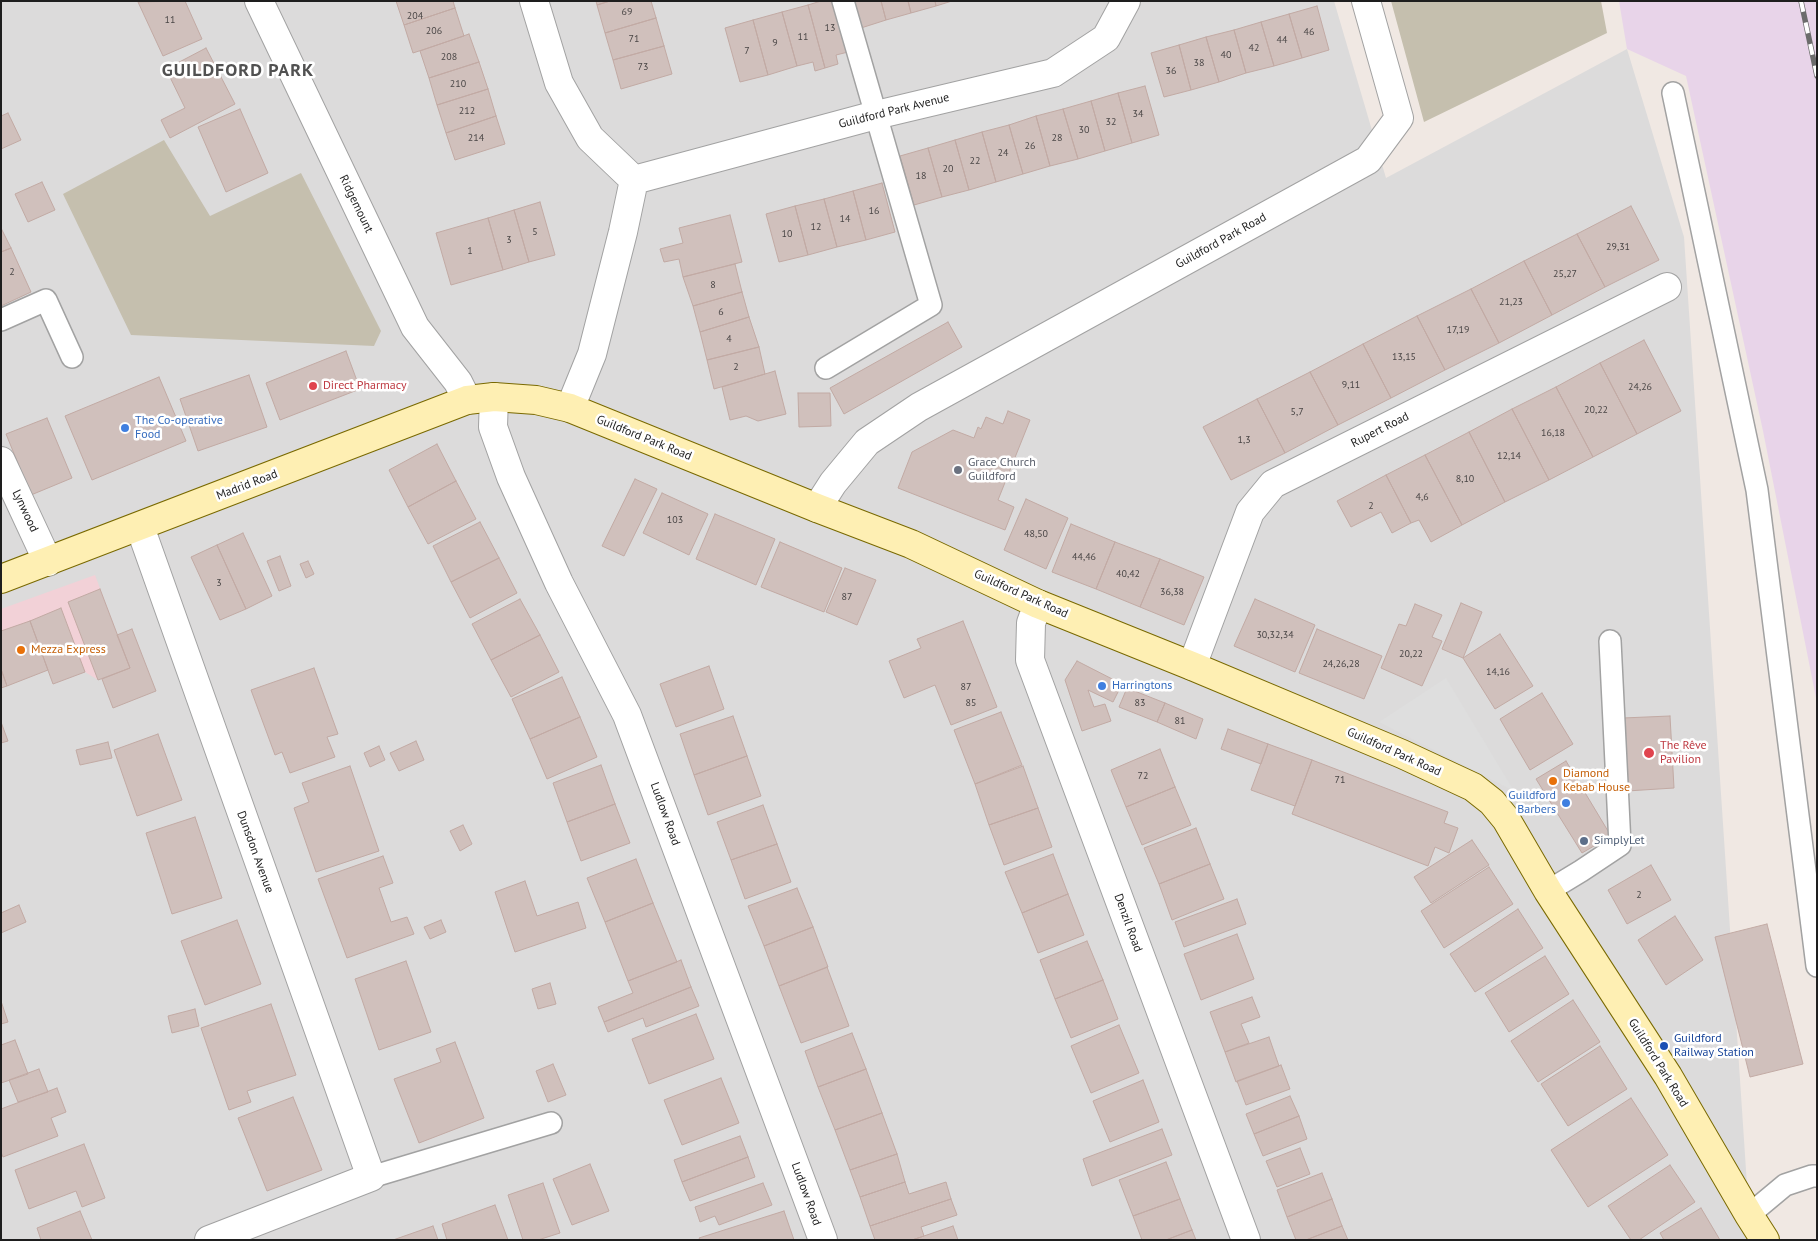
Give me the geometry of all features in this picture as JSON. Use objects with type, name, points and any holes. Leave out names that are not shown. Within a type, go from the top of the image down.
[{"type":"street","name":"Ridgemount","points":[[259,1],[415,327],[458,382],[467,400]]},
{"type":"street","points":[[534,1],[559,83],[590,138],[634,180],[623,232],[592,354],[570,408]]},
{"type":"street","name":"Guildford Park Avenue","points":[[634,180],[876,115],[1053,73],[1106,38],[1126,1]]},
{"type":"street","name":"Guildford Park Road","points":[[817,508],[833,483],[867,442],[919,407],[1368,160],[1399,118],[1366,1]]},
{"type":"street","name":"Rupert Road","points":[[1192,666],[1250,512],[1273,484],[1667,287]]},
{"type":"street","name":"Madrid Road","points":[[1,579],[467,400],[494,397]]},
{"type":"street","name":"Guildford Park Road","points":[[494,397],[536,400],[570,408],[910,544],[1038,604],[1402,754],[1472,787],[1492,802],[1506,819],[1548,891],[1668,1076],[1765,1240]]},
{"type":"street","name":"Ludlow Road","points":[[494,397],[493,427],[511,477],[559,583],[628,715],[823,1240]]},
{"type":"street","name":"Lynwood","points":[[1,461],[48,562]]},
{"type":"street","name":"Dunsdon Avenue","points":[[140,527],[371,1177]]},
{"type":"street","name":"Denzil Road","points":[[1038,604],[1031,623],[1030,660],[1246,1240]]},
{"type":"street","points":[[209,1240],[371,1177]]},
{"type":"lane","points":[[826,368],[931,305],[843,1]]},
{"type":"lane","points":[[1673,93],[1757,490],[1817,966]]},
{"type":"lane","points":[[1,320],[46,300],[72,357]]},
{"type":"lane","points":[[1548,891],[1581,872],[1620,845],[1610,641]]},
{"type":"lane","points":[[371,1177],[551,1123]]},
{"type":"lane","points":[[1749,1215],[1785,1185],[1817,1176]]},
{"type":"shaded area","points":[[1,1],[1334,1],[1386,178],[1627,49],[1684,237],[1749,1215],[1765,1240],[1,1240]]},
{"type":"shaded area","points":[[1391,1],[1601,1],[1607,33],[1424,122]]},
{"type":"shaded area","points":[[1619,1],[1817,1],[1817,703],[1763,431],[1686,76],[1627,49]]},
{"type":"shaded area","points":[[164,140],[210,216],[301,173],[381,331],[374,346],[131,335],[63,194]]},
{"type":"shaded area","points":[[95,575],[130,668],[98,680],[85,672],[53,684],[48,670],[1,688],[1,609]]},
{"type":"shaded area","points":[[1446,678],[1514,791],[1379,722]]},
{"type":"building","points":[[185,1],[202,39],[163,56],[138,2]]},
{"type":"building","points":[[396,1],[453,1],[455,8],[404,25]]},
{"type":"building","points":[[596,1],[610,1],[597,5]]},
{"type":"building","points":[[610,1],[651,1],[656,18],[605,33],[597,5]]},
{"type":"building","points":[[821,1],[839,1],[852,51],[836,55],[838,64],[825,68],[808,5]]},
{"type":"building","points":[[854,1],[881,1],[886,20],[861,28]]},
{"type":"building","points":[[881,1],[908,1],[911,13],[886,20]]},
{"type":"building","points":[[908,1],[935,1],[936,6],[911,13]]},
{"type":"building","points":[[935,1],[952,1],[936,6]]},
{"type":"building","points":[[808,5],[825,68],[815,71],[813,62],[797,66],[782,12]]},
{"type":"building","points":[[1317,6],[1329,50],[1302,58],[1289,14]]},
{"type":"building","points":[[455,8],[464,36],[413,53],[404,25]]},
{"type":"building","points":[[782,12],[797,66],[768,75],[753,20]]},
{"type":"building","points":[[1289,14],[1302,58],[1274,66],[1261,22]]},
{"type":"building","points":[[656,18],[664,46],[613,60],[605,33]]},
{"type":"building","points":[[753,20],[768,75],[740,82],[725,28]]},
{"type":"building","points":[[1261,22],[1274,66],[1246,73],[1234,30]]},
{"type":"building","points":[[1234,30],[1246,73],[1219,82],[1206,37]]},
{"type":"building","points":[[469,34],[479,62],[429,78],[420,51]]},
{"type":"building","points":[[1206,37],[1219,82],[1191,90],[1179,45]]},
{"type":"building","points":[[1179,45],[1191,90],[1164,97],[1151,53]]},
{"type":"building","points":[[664,46],[672,74],[621,89],[613,60]]},
{"type":"building","points":[[206,48],[235,104],[170,138],[161,120],[185,108],[166,69]]},
{"type":"building","points":[[479,62],[488,89],[437,105],[429,78]]},
{"type":"building","points":[[1145,86],[1159,135],[1132,143],[1118,93]]},
{"type":"building","points":[[488,89],[496,116],[446,133],[437,105]]},
{"type":"building","points":[[1118,93],[1132,143],[1105,151],[1091,101]]},
{"type":"building","points":[[1091,101],[1105,151],[1078,159],[1063,109]]},
{"type":"building","points":[[240,109],[268,173],[226,192],[198,127]]},
{"type":"building","points":[[1063,109],[1078,159],[1050,166],[1036,116]]},
{"type":"building","points":[[8,113],[21,140],[1,149],[1,116]]},
{"type":"building","points":[[496,116],[505,144],[455,160],[446,133]]},
{"type":"building","points":[[1036,116],[1050,166],[1023,174],[1009,125]]},
{"type":"building","points":[[1009,125],[1023,174],[996,182],[982,132]]},
{"type":"building","points":[[982,132],[996,182],[969,190],[955,140]]},
{"type":"building","points":[[955,140],[969,190],[942,197],[928,148]]},
{"type":"building","points":[[928,148],[942,197],[914,205],[900,156]]},
{"type":"building","points":[[42,182],[55,210],[28,222],[15,194]]},
{"type":"building","points":[[882,183],[895,232],[866,240],[853,191]]},
{"type":"building","points":[[853,191],[866,240],[837,247],[824,199]]},
{"type":"building","points":[[824,199],[837,247],[808,255],[795,206]]},
{"type":"building","points":[[540,202],[555,255],[529,262],[514,210]]},
{"type":"building","points":[[795,206],[808,255],[779,262],[766,214]]},
{"type":"building","points":[[1631,206],[1659,260],[1605,287],[1577,234]]},
{"type":"building","points":[[514,210],[529,262],[503,270],[488,218]]},
{"type":"building","points":[[730,215],[742,262],[683,277],[679,259],[664,262],[660,249],[683,243],[679,228]]},
{"type":"building","points":[[488,218],[503,270],[451,285],[436,233]]},
{"type":"building","points":[[1,228],[11,248],[1,252]]},
{"type":"building","points":[[1577,234],[1605,287],[1552,315],[1524,261]]},
{"type":"building","points":[[11,248],[31,292],[1,306],[1,252]]},
{"type":"building","points":[[1524,261],[1552,315],[1499,343],[1471,289]]},
{"type":"building","points":[[735,264],[742,292],[693,306],[683,277]]},
{"type":"building","points":[[1471,289],[1499,343],[1445,370],[1417,316]]},
{"type":"building","points":[[742,292],[749,317],[700,332],[693,306]]},
{"type":"building","points":[[1417,316],[1445,370],[1391,398],[1363,344]]},
{"type":"building","points":[[749,317],[759,347],[707,360],[700,332]]},
{"type":"building","points":[[948,322],[962,347],[844,414],[830,388]]},
{"type":"building","points":[[1644,340],[1681,411],[1637,434],[1600,363]]},
{"type":"building","points":[[1363,344],[1391,398],[1338,425],[1310,372]]},
{"type":"building","points":[[759,347],[765,374],[714,389],[707,360]]},
{"type":"building","name":"Direct Pharmacy","points":[[346,351],[360,389],[280,420],[266,383]]},
{"type":"building","points":[[1600,363],[1637,434],[1593,457],[1556,387]]},
{"type":"building","points":[[775,371],[786,414],[758,421],[746,416],[730,420],[722,387]]},
{"type":"building","points":[[1310,372],[1338,425],[1285,453],[1257,399]]},
{"type":"building","points":[[249,375],[267,427],[198,451],[180,399]]},
{"type":"building","name":"The Co-operative Food","points":[[159,377],[186,441],[92,480],[65,416]]},
{"type":"building","points":[[1556,387],[1593,457],[1549,480],[1512,409]]},
{"type":"building","points":[[798,393],[830,393],[831,426],[799,427]]},
{"type":"building","points":[[1257,399],[1285,453],[1231,480],[1203,427]]},
{"type":"building","points":[[1512,409],[1549,480],[1505,502],[1469,432]]},
{"type":"building","name":"Grace Church Guildford","points":[[1008,411],[1030,420],[998,500],[1014,507],[1005,530],[898,488],[912,452],[953,430],[974,438],[978,427],[981,429],[986,417],[1003,424]]},
{"type":"building","points":[[47,418],[72,478],[31,495],[6,434]]},
{"type":"building","points":[[1469,432],[1505,502],[1462,525],[1425,455]]},
{"type":"building","points":[[437,444],[456,481],[408,507],[389,470]]},
{"type":"building","points":[[1425,455],[1462,525],[1431,542],[1419,520],[1411,523],[1386,475]]},
{"type":"building","points":[[1386,475],[1411,523],[1392,533],[1381,512],[1351,527],[1337,501]]},
{"type":"building","points":[[635,479],[657,489],[624,556],[602,546]]},
{"type":"building","points":[[456,481],[476,519],[428,544],[408,507]]},
{"type":"building","points":[[662,493],[708,514],[689,555],[643,533]]},
{"type":"building","points":[[1026,499],[1068,518],[1046,569],[1004,550]]},
{"type":"building","points":[[715,514],[775,539],[756,585],[696,559]]},
{"type":"building","points":[[480,522],[499,558],[451,582],[433,546]]},
{"type":"building","points":[[1071,524],[1115,542],[1096,589],[1052,572]]},
{"type":"building","points":[[243,533],[272,596],[246,609],[217,545]]},
{"type":"building","points":[[780,542],[842,568],[824,612],[761,587]]},
{"type":"building","points":[[1115,542],[1160,559],[1140,607],[1096,589]]},
{"type":"building","points":[[217,545],[246,609],[220,620],[191,557]]},
{"type":"building","points":[[280,556],[291,586],[279,591],[267,561]]},
{"type":"building","points":[[499,558],[517,593],[470,618],[451,582]]},
{"type":"building","points":[[1160,559],[1204,577],[1184,625],[1140,607]]},
{"type":"building","points":[[308,561],[314,574],[306,578],[300,564]]},
{"type":"building","points":[[845,568],[876,580],[857,625],[826,612]]},
{"type":"building","points":[[100,589],[130,668],[98,680],[68,602]]},
{"type":"building","points":[[520,599],[540,635],[491,660],[472,624]]},
{"type":"building","points":[[1255,599],[1315,625],[1295,672],[1234,646]]},
{"type":"building","points":[[1461,603],[1482,612],[1463,658],[1442,649]]},
{"type":"building","points":[[1415,604],[1442,615],[1432,637],[1442,641],[1422,686],[1381,668],[1399,624],[1406,626]]},
{"type":"building","points":[[61,608],[85,672],[53,684],[30,621]]},
{"type":"building","name":"Mezza Express","points":[[30,621],[48,670],[7,686],[1,669],[1,631]]},
{"type":"building","points":[[963,621],[997,707],[951,725],[935,685],[904,698],[889,661],[921,648],[917,639]]},
{"type":"building","points":[[132,629],[156,691],[113,708],[102,679],[130,668],[117,635]]},
{"type":"building","points":[[1317,629],[1382,656],[1364,699],[1299,673]]},
{"type":"building","points":[[1500,634],[1533,686],[1495,709],[1463,658]]},
{"type":"building","points":[[540,635],[559,672],[511,697],[491,660]]},
{"type":"building","points":[[1077,661],[1122,684],[1113,702],[1088,690],[1094,707],[1105,704],[1111,721],[1082,731],[1065,680]]},
{"type":"building","points":[[709,666],[724,709],[676,727],[660,684]]},
{"type":"building","points":[[314,668],[338,734],[327,737],[335,757],[290,773],[282,752],[275,755],[251,690]]},
{"type":"building","points":[[1,669],[7,686],[1,688]]},
{"type":"building","points":[[562,677],[580,717],[530,739],[512,699]]},
{"type":"building","points":[[1127,688],[1165,703],[1157,722],[1119,707]]},
{"type":"building","points":[[1542,693],[1573,744],[1530,770],[1500,719]]},
{"type":"building","points":[[1165,703],[1203,719],[1196,739],[1157,722]]},
{"type":"building","points":[[1001,712],[1022,765],[975,784],[954,730]]},
{"type":"building","points":[[733,716],[747,756],[694,775],[680,734]]},
{"type":"building","name":"The Rêve Pavilion","points":[[1670,716],[1674,788],[1627,791],[1623,718]]},
{"type":"building","points":[[580,717],[597,757],[547,779],[530,739]]},
{"type":"building","points":[[1,722],[8,741],[1,743]]},
{"type":"building","points":[[1228,729],[1268,744],[1261,764],[1221,749]]},
{"type":"building","points":[[158,734],[182,800],[137,816],[114,750]]},
{"type":"building","points":[[416,741],[424,760],[399,771],[390,753]]},
{"type":"building","points":[[108,742],[112,758],[80,765],[76,750]]},
{"type":"building","points":[[1268,744],[1312,760],[1295,806],[1251,790]]},
{"type":"building","points":[[379,746],[385,760],[370,767],[364,753]]},
{"type":"building","points":[[1160,749],[1175,787],[1126,807],[1111,770]]},
{"type":"building","points":[[747,756],[761,796],[708,815],[694,775]]},
{"type":"building","points":[[1312,760],[1448,812],[1444,823],[1458,828],[1449,853],[1435,847],[1428,866],[1292,814]]},
{"type":"building","points":[[1566,761],[1611,836],[1582,853],[1536,779]]},
{"type":"building","points":[[601,765],[615,804],[567,822],[553,783]]},
{"type":"building","points":[[350,766],[379,851],[316,872],[294,808],[309,802],[302,783]]},
{"type":"building","points":[[1023,766],[1038,808],[989,825],[975,784]]},
{"type":"building","points":[[1175,787],[1191,825],[1142,845],[1126,807]]},
{"type":"building","points":[[615,804],[630,843],[581,861],[567,822]]},
{"type":"building","points":[[763,805],[777,844],[731,860],[717,822]]},
{"type":"building","points":[[1038,808],[1052,847],[1004,865],[989,825]]},
{"type":"building","points":[[195,817],[222,898],[172,914],[146,833]]},
{"type":"building","points":[[463,825],[472,844],[460,851],[450,831]]},
{"type":"building","points":[[1196,828],[1210,864],[1159,884],[1144,848]]},
{"type":"building","points":[[1472,840],[1489,865],[1431,903],[1414,877]]},
{"type":"building","points":[[777,844],[791,882],[745,899],[731,860]]},
{"type":"building","points":[[1053,854],[1068,894],[1022,913],[1005,872]]},
{"type":"building","points":[[383,856],[393,883],[379,888],[391,922],[407,917],[414,934],[347,958],[318,879]]},
{"type":"building","points":[[636,859],[653,903],[605,922],[587,878]]},
{"type":"building","points":[[1210,864],[1224,899],[1172,920],[1159,884]]},
{"type":"building","points":[[1651,865],[1671,900],[1627,924],[1608,890]]},
{"type":"building","points":[[1489,867],[1513,904],[1444,948],[1421,911]]},
{"type":"building","points":[[525,881],[537,916],[578,902],[586,928],[515,952],[495,892]]},
{"type":"building","points":[[797,888],[813,927],[764,946],[748,906]]},
{"type":"building","points":[[1068,894],[1084,935],[1038,953],[1022,913]]},
{"type":"building","points":[[1237,899],[1246,924],[1184,947],[1175,922]]},
{"type":"building","points":[[653,903],[677,962],[628,981],[605,922]]},
{"type":"building","points":[[19,905],[26,922],[1,933],[1,913]]},
{"type":"building","points":[[1518,909],[1543,948],[1475,992],[1450,954]]},
{"type":"building","points":[[1675,916],[1703,960],[1666,985],[1638,940]]},
{"type":"building","points":[[237,920],[261,984],[205,1005],[181,941]]},
{"type":"building","points":[[441,920],[446,932],[430,939],[424,927]]},
{"type":"building","points":[[1767,924],[1803,1064],[1750,1077],[1715,937]]},
{"type":"building","points":[[813,927],[828,967],[779,986],[764,946]]},
{"type":"building","points":[[1237,934],[1254,979],[1201,1000],[1184,954]]},
{"type":"building","points":[[1087,941],[1103,980],[1055,999],[1040,960]]},
{"type":"building","points":[[1545,956],[1569,994],[1509,1032],[1485,993]]},
{"type":"building","points":[[681,960],[691,987],[604,1022],[598,1007],[633,993],[628,981]]},
{"type":"building","points":[[406,961],[431,1032],[379,1050],[355,979]]},
{"type":"building","points":[[827,967],[849,1026],[801,1043],[779,986]]},
{"type":"building","points":[[1103,980],[1118,1019],[1071,1038],[1055,999]]},
{"type":"building","points":[[550,983],[556,1004],[538,1009],[532,989]]},
{"type":"building","points":[[691,987],[699,1006],[646,1027],[643,1018],[608,1032],[604,1022]]},
{"type":"building","points":[[1252,997],[1260,1017],[1241,1024],[1249,1043],[1225,1052],[1210,1012]]},
{"type":"building","points":[[1573,1000],[1600,1042],[1538,1082],[1511,1041]]},
{"type":"building","points":[[1,1001],[8,1022],[1,1024]]},
{"type":"building","points":[[271,1004],[296,1075],[247,1091],[251,1102],[229,1110],[201,1028]]},
{"type":"building","points":[[195,1009],[199,1026],[172,1033],[168,1016]]},
{"type":"building","points":[[696,1014],[714,1059],[649,1084],[632,1039]]},
{"type":"building","points":[[1119,1025],[1139,1073],[1091,1093],[1071,1046]]},
{"type":"building","points":[[852,1033],[866,1069],[818,1087],[805,1051]]},
{"type":"building","points":[[1269,1037],[1279,1066],[1236,1082],[1225,1052]]},
{"type":"building","points":[[15,1040],[28,1074],[1,1083],[1,1045]]},
{"type":"building","points":[[455,1042],[484,1118],[419,1143],[394,1079],[441,1062],[436,1049]]},
{"type":"building","points":[[1600,1046],[1627,1089],[1568,1126],[1541,1084]]},
{"type":"building","points":[[553,1064],[566,1095],[548,1102],[536,1071]]},
{"type":"building","points":[[1281,1065],[1290,1089],[1246,1105],[1237,1081]]},
{"type":"building","points":[[39,1069],[48,1092],[18,1102],[9,1080]]},
{"type":"building","points":[[866,1069],[882,1113],[835,1130],[818,1087]]},
{"type":"building","points":[[721,1078],[739,1123],[682,1145],[664,1100]]},
{"type":"building","points":[[1143,1080],[1159,1122],[1110,1142],[1093,1101]]},
{"type":"building","points":[[57,1088],[66,1112],[51,1118],[58,1136],[3,1157],[1,1152],[1,1109]]},
{"type":"building","points":[[1290,1096],[1299,1116],[1254,1134],[1246,1114]]},
{"type":"building","points":[[293,1097],[322,1170],[267,1191],[238,1118]]},
{"type":"building","points":[[1631,1098],[1668,1155],[1588,1207],[1551,1150]]},
{"type":"building","points":[[882,1113],[897,1154],[850,1170],[835,1130]]},
{"type":"building","points":[[1299,1116],[1307,1139],[1263,1156],[1254,1134]]},
{"type":"building","points":[[1162,1129],[1172,1155],[1092,1186],[1083,1159]]},
{"type":"building","points":[[740,1136],[748,1157],[682,1182],[674,1160]]},
{"type":"building","points":[[84,1144],[105,1198],[82,1207],[76,1191],[29,1209],[15,1170]]},
{"type":"building","points":[[1300,1148],[1310,1174],[1277,1187],[1266,1161]]},
{"type":"building","points":[[897,1154],[905,1182],[860,1197],[850,1170]]},
{"type":"building","points":[[748,1157],[755,1177],[690,1201],[682,1182]]},
{"type":"building","points":[[1166,1162],[1180,1199],[1133,1216],[1119,1180]]},
{"type":"building","points":[[590,1164],[609,1211],[572,1225],[553,1179]]},
{"type":"building","points":[[1670,1165],[1695,1202],[1639,1240],[1631,1240],[1608,1206]]},
{"type":"building","points":[[1322,1173],[1332,1199],[1287,1217],[1277,1190]]},
{"type":"building","points":[[905,1182],[909,1194],[946,1182],[951,1199],[870,1226],[860,1197]]},
{"type":"building","points":[[543,1183],[560,1233],[538,1240],[523,1240],[508,1195]]},
{"type":"building","points":[[763,1183],[772,1205],[719,1225],[715,1216],[700,1222],[695,1207]]},
{"type":"building","points":[[951,1199],[957,1215],[921,1227],[924,1236],[912,1240],[875,1240],[870,1226]]},
{"type":"building","points":[[1180,1199],[1192,1230],[1166,1240],[1142,1240],[1133,1216]]},
{"type":"building","points":[[1332,1199],[1342,1226],[1306,1240],[1296,1240],[1287,1217]]},
{"type":"building","points":[[495,1205],[508,1240],[447,1240],[442,1224]]},
{"type":"building","points":[[1701,1208],[1720,1240],[1664,1240],[1660,1233]]},
{"type":"building","points":[[80,1211],[92,1240],[41,1240],[37,1228]]},
{"type":"building","points":[[784,1211],[794,1240],[700,1240],[699,1238]]},
{"type":"building","points":[[433,1226],[438,1240],[393,1240]]},
{"type":"building","points":[[953,1226],[958,1240],[912,1240],[924,1236]]},
{"type":"building","points":[[1342,1226],[1348,1240],[1306,1240]]},
{"type":"building","points":[[1192,1230],[1196,1240],[1166,1240]]},
{"type":"railway","points":[[1801,1],[1817,76]]},
{"type":"place","name":"Direct Pharmacy","points":[[313,386]]},
{"type":"place","name":"The Co-operative Food","points":[[125,428]]},
{"type":"place","name":"Grace Church Guildford","points":[[958,470]]},
{"type":"place","name":"Mezza Express","points":[[21,650]]},
{"type":"place","name":"Harringtons","points":[[1102,686]]},
{"type":"place","name":"The Rêve Pavilion","points":[[1649,753]]},
{"type":"place","name":"Diamond Kebab House","points":[[1553,781]]},
{"type":"place","name":"Guildford Barbers","points":[[1566,803]]},
{"type":"place","name":"SimplyLet","points":[[1584,841]]},
{"type":"place","name":"Guildford Railway Station","points":[[1664,1046]]},
{"type":"district","name":"GUILDFORD PARK","points":[[238,71]]}]
